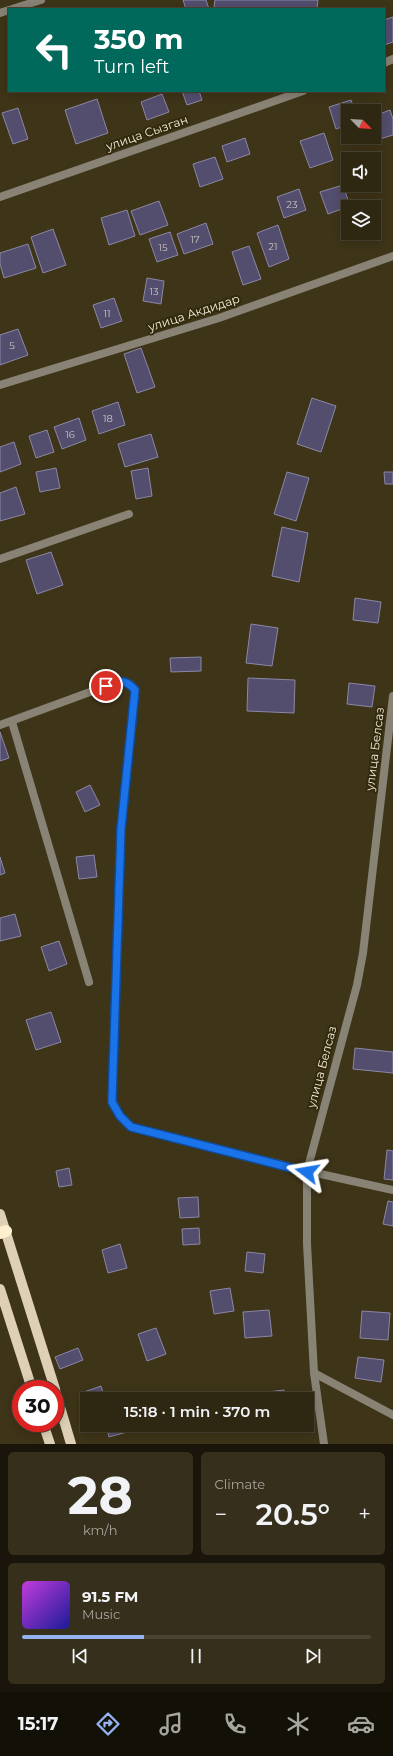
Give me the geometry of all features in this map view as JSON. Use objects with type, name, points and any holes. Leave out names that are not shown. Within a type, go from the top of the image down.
[{"type":"main road","points":[[0,1214],[3,1232],[52,1380]]},
{"type":"main road","points":[[0,1289],[29,1380]]},
{"type":"main road","points":[[64,1420],[71,1444]]},
{"type":"main road","points":[[46,1432],[50,1444]]},
{"type":"street","points":[[15,8],[41,0]]},
{"type":"street","name":"улица Сызган","points":[[0,197],[300,92]]},
{"type":"street","name":"улица Акдидар","points":[[0,385],[219,318],[393,256]]},
{"type":"street","points":[[0,559],[129,514]]},
{"type":"street","points":[[0,726],[120,681],[130,684],[135,690],[121,837],[112,1102],[120,1116],[131,1127],[307,1172],[393,1190]]},
{"type":"street","name":"улица Белсаз","points":[[324,1444],[314,1373],[307,1244],[307,1172],[357,985],[363,953],[393,696]]},
{"type":"street","points":[[12,722],[89,982]]},
{"type":"street","points":[[314,1373],[393,1416]]},
{"type":"building","points":[[183,0],[206,0],[209,8],[186,8]]},
{"type":"building","points":[[215,0],[318,0],[317,8],[214,7]]},
{"type":"building","points":[[393,17],[393,42],[385,45],[385,20]]},
{"type":"building","points":[[182,92],[199,92],[202,100],[187,105]]},
{"type":"building","points":[[162,94],[169,112],[147,120],[141,102]]},
{"type":"building","points":[[97,99],[108,133],[76,144],[65,110]]},
{"type":"building","points":[[351,100],[352,104],[341,104],[341,127],[336,129],[329,107]]},
{"type":"building","points":[[18,108],[28,139],[13,144],[2,113]]},
{"type":"building","points":[[390,110],[393,119],[393,135],[381,139],[381,113]]},
{"type":"building","points":[[324,133],[333,160],[310,168],[300,141]]},
{"type":"building","points":[[245,138],[250,154],[227,162],[222,146]]},
{"type":"building","points":[[215,157],[223,179],[200,187],[193,164]]},
{"type":"building","points":[[341,186],[341,192],[345,192],[348,200],[341,200],[341,209],[328,214],[320,192]]},
{"type":"building","points":[[299,189],[306,210],[284,218],[277,197]]},
{"type":"building","points":[[159,201],[168,225],[140,235],[131,211]]},
{"type":"building","points":[[127,210],[135,236],[109,245],[101,218]]},
{"type":"building","points":[[206,223],[213,244],[184,254],[177,234]]},
{"type":"building","points":[[278,225],[289,259],[269,267],[257,233]]},
{"type":"building","points":[[53,229],[66,265],[43,273],[31,237]]},
{"type":"building","points":[[170,232],[178,255],[157,262],[149,239]]},
{"type":"building","points":[[28,244],[36,268],[4,278],[0,264],[0,253]]},
{"type":"building","points":[[249,246],[261,279],[243,285],[232,252]]},
{"type":"building","points":[[147,278],[164,281],[161,304],[143,301]]},
{"type":"building","points":[[114,298],[122,321],[101,328],[93,305]]},
{"type":"building","points":[[18,329],[28,355],[0,365],[0,335]]},
{"type":"building","points":[[141,348],[155,387],[137,393],[124,354]]},
{"type":"building","points":[[312,398],[336,406],[321,452],[297,444]]},
{"type":"building","points":[[118,402],[125,425],[99,434],[92,411]]},
{"type":"building","points":[[79,418],[86,440],[62,449],[54,427]]},
{"type":"building","points":[[47,430],[54,452],[36,458],[29,436]]},
{"type":"building","points":[[151,434],[158,457],[125,467],[118,444]]},
{"type":"building","points":[[14,442],[21,464],[0,472],[0,447]]},
{"type":"building","points":[[56,468],[60,488],[40,492],[36,472]]},
{"type":"building","points":[[148,468],[152,496],[136,499],[131,471]]},
{"type":"building","points":[[287,472],[309,478],[296,521],[274,514]]},
{"type":"building","points":[[384,472],[393,472],[393,484],[385,484]]},
{"type":"building","points":[[16,487],[25,514],[0,521],[0,493]]},
{"type":"building","points":[[282,527],[308,533],[299,582],[272,576]]},
{"type":"building","points":[[51,552],[63,585],[37,594],[26,560]]},
{"type":"building","points":[[355,598],[381,602],[378,623],[353,620]]},
{"type":"building","points":[[251,624],[278,628],[272,666],[246,663]]},
{"type":"building","points":[[201,657],[201,671],[171,672],[170,658]]},
{"type":"building","points":[[248,678],[295,680],[294,713],[247,711]]},
{"type":"building","points":[[349,683],[375,686],[372,707],[347,704]]},
{"type":"building","points":[[0,732],[9,758],[0,761]]},
{"type":"building","points":[[90,785],[100,805],[85,812],[76,792]]},
{"type":"building","points":[[94,855],[97,877],[79,879],[76,857]]},
{"type":"building","points":[[0,857],[5,873],[0,875]]},
{"type":"building","points":[[15,914],[21,936],[0,941],[0,918]]},
{"type":"building","points":[[59,941],[67,964],[49,971],[41,947]]},
{"type":"building","points":[[51,1012],[61,1042],[36,1050],[26,1020]]},
{"type":"building","points":[[355,1048],[393,1052],[393,1073],[353,1069]]},
{"type":"building","points":[[387,1150],[393,1151],[393,1180],[384,1179]]},
{"type":"building","points":[[69,1168],[72,1185],[59,1187],[56,1171]]},
{"type":"building","points":[[198,1197],[199,1217],[180,1218],[178,1198]]},
{"type":"building","points":[[388,1201],[393,1202],[393,1226],[383,1224]]},
{"type":"building","points":[[199,1228],[200,1244],[183,1245],[182,1229]]},
{"type":"building","points":[[120,1244],[127,1268],[108,1273],[102,1250]]},
{"type":"building","points":[[247,1252],[265,1254],[263,1273],[245,1271]]},
{"type":"building","points":[[230,1288],[234,1311],[214,1314],[210,1291]]},
{"type":"building","points":[[269,1310],[272,1336],[245,1338],[243,1312]]},
{"type":"building","points":[[362,1311],[390,1313],[388,1340],[360,1338]]},
{"type":"building","points":[[156,1328],[166,1354],[147,1361],[138,1334]]},
{"type":"building","points":[[78,1348],[83,1360],[60,1369],[55,1357]]},
{"type":"building","points":[[358,1357],[384,1360],[381,1382],[355,1378]]},
{"type":"building","points":[[101,1386],[103,1392],[84,1392]]},
{"type":"building","points":[[284,1390],[284,1392],[267,1392]]},
{"type":"building","points":[[108,1432],[127,1432],[109,1437]]},
{"type":"route","points":[[106,686],[120,681],[130,684],[135,690],[121,829],[112,1102],[120,1116],[131,1127],[307,1172]]}]
